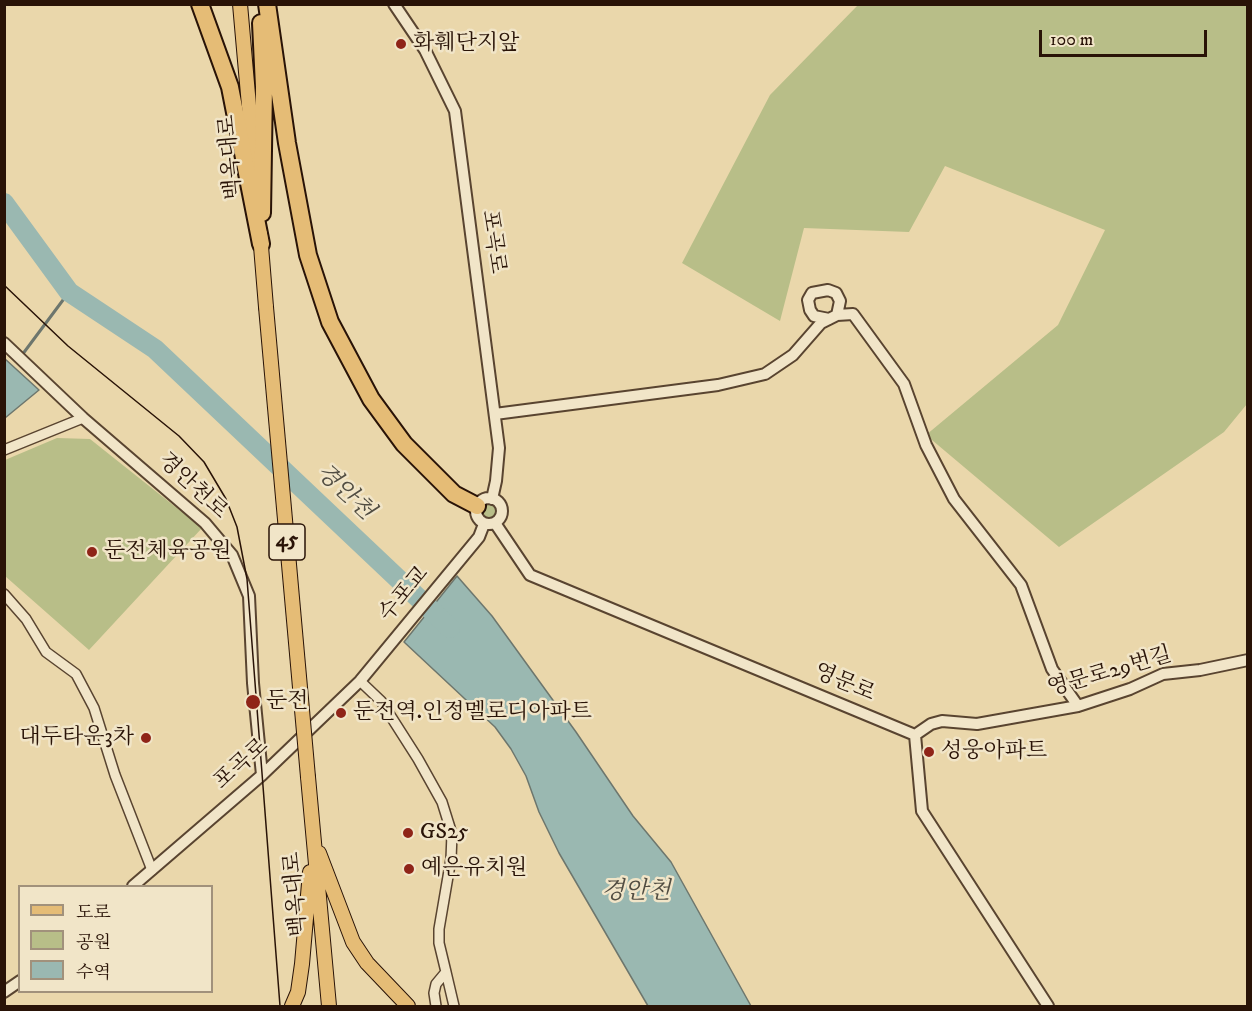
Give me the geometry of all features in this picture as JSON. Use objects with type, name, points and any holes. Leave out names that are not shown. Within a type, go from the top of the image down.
[{"type":"highway","points":[[200,4],[231,87],[261,244]]},
{"type":"highway","points":[[260,4],[264,87],[261,244]]},
{"type":"highway","points":[[267,4],[287,143],[308,255],[330,322],[371,399],[404,444],[454,494],[485,502]]},
{"type":"main road","name":"백옥대로","points":[[240,4],[329,1006]]},
{"type":"main road","points":[[292,1006],[298,992],[302,964],[313,834]]},
{"type":"main road","points":[[313,834],[353,942],[368,963],[408,1006]]},
{"type":"street","name":"포곡로","points":[[394,4],[425,50],[455,111],[499,448],[496,481],[485,502]]},
{"type":"street","points":[[495,414],[718,385],[765,374],[793,355],[820,322],[853,314],[904,384],[926,446],[954,499],[1021,585],[1052,669],[1078,706]]},
{"type":"street","name":"경안천로","points":[[4,343],[83,418],[204,522],[232,555],[249,596],[253,683],[262,776]]},
{"type":"street","points":[[4,450],[83,418]]},
{"type":"street","points":[[485,502],[498,502],[502,509],[500,518],[490,523],[478,518],[485,502]]},
{"type":"street","name":"수포교","points":[[371,666],[490,523]]},
{"type":"street","name":"영문로","points":[[490,523],[530,575],[915,735]]},
{"type":"street","points":[[4,594],[26,619],[46,652],[76,674],[94,708],[115,775],[152,870]]},
{"type":"street","name":"영문로29번길","points":[[915,735],[931,724],[942,721],[977,724],[1078,706],[1130,689],[1163,674],[1200,670],[1248,660]]},
{"type":"street","name":"포곡로","points":[[134,885],[262,776],[360,681],[371,666]]},
{"type":"street","points":[[360,681],[381,701],[418,759],[442,802],[449,820],[452,834],[452,859],[439,929],[439,942],[454,1006]]},
{"type":"street","points":[[915,735],[922,811],[1048,1006]]},
{"type":"street","points":[[436,1006],[434,993],[436,984],[446,972]]},
{"type":"street","points":[[4,992],[18,982]]},
{"type":"green space","points":[[858,5],[1247,5],[1247,404],[1224,432],[1059,547],[926,435],[1058,325],[1105,230],[945,166],[909,232],[804,228],[780,321],[682,263],[770,95]]},
{"type":"green space","name":"둔전체육공원","points":[[57,438],[90,439],[202,528],[89,650],[5,576],[5,460]]},
{"type":"green space","points":[[489,503],[495,506],[498,512],[495,518],[489,521],[483,518],[480,512],[483,506]]},
{"type":"water","points":[[4,358],[39,390],[5,418],[4,418]]},
{"type":"water","name":"경안천","points":[[457,576],[492,616],[576,732],[633,816],[671,862],[751,1006],[648,1006],[559,853],[539,812],[526,776],[511,749],[495,727],[404,642]]},
{"type":"waterway","name":"경안천","points":[[4,203],[69,292],[155,349],[450,628]]},
{"type":"waterway","points":[[22,355],[69,292]]},
{"type":"tram line","points":[[4,285],[68,346],[179,436],[204,462],[226,499],[237,527],[247,579],[280,1006]]},
{"type":"place","name":"화훼단지앞","points":[[401,44]]},
{"type":"place","name":"둔전체육공원","points":[[92,552]]},
{"type":"place","name":"둔전","points":[[253,702]]},
{"type":"place","name":"둔전역.인정멜로디아파트","points":[[341,713]]},
{"type":"place","name":"대두타운3차","points":[[146,738]]},
{"type":"place","name":"성웅아파트","points":[[929,752]]},
{"type":"place","name":"GS25","points":[[408,833]]},
{"type":"place","name":"예은유치원","points":[[409,869]]}]
